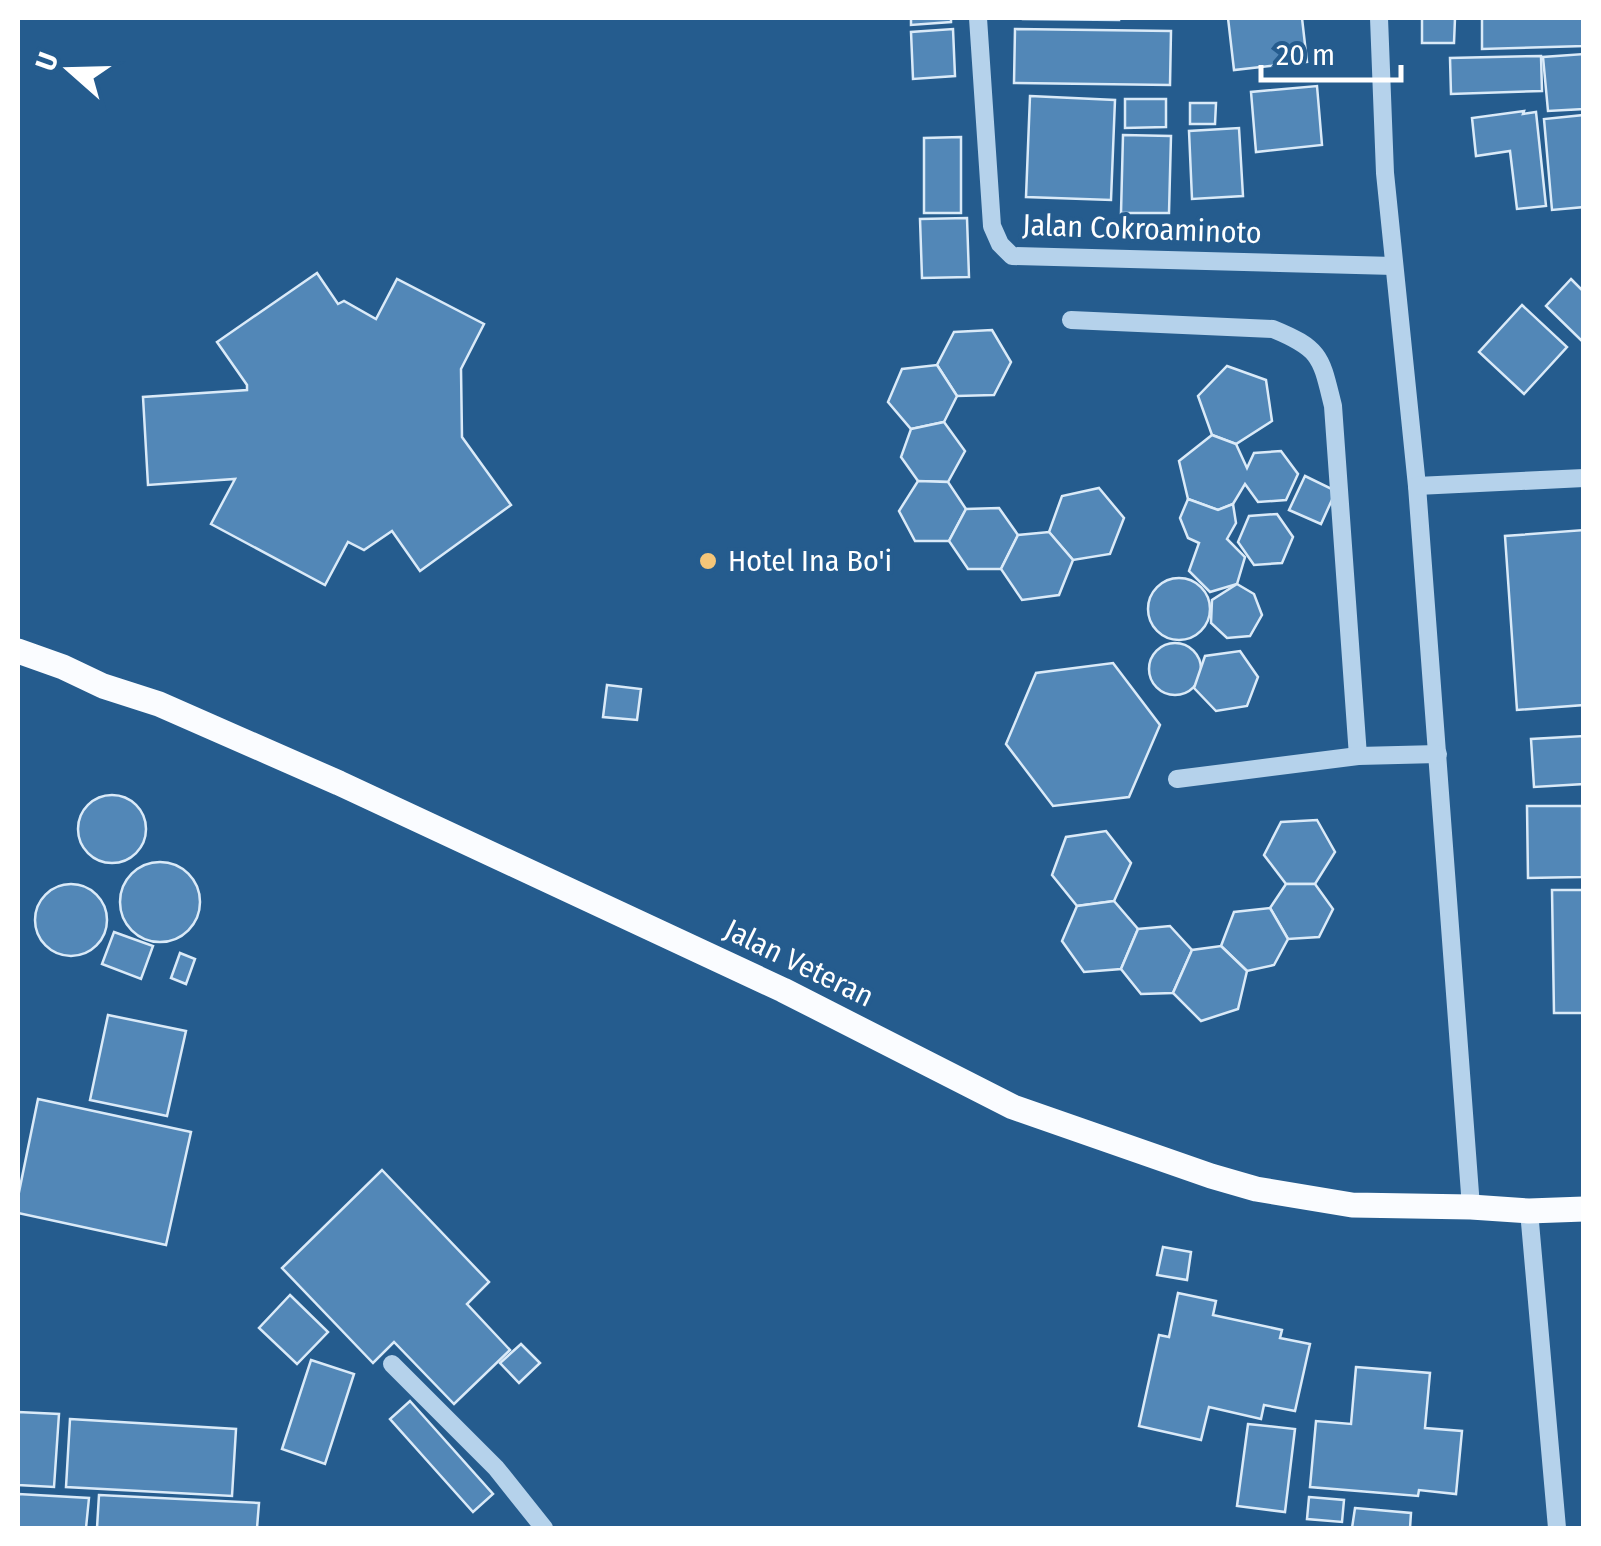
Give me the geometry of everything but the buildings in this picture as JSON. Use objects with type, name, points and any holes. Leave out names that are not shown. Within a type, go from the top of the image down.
[{"type":"main road","name":"Jalan Veteran","points":[[18,650],[158,704],[339,783],[783,990],[1013,1107],[1256,1189],[1352,1206],[1584,1209]]},
{"type":"street","name":"Jalan Cokroaminoto","points":[[978,18],[992,226],[1000,244],[1012,256],[1394,266]]},
{"type":"street","points":[[1379,18],[1385,173],[1416,486],[1471,1206]]},
{"type":"street","points":[[1072,320],[1273,329],[1296,338],[1321,360],[1333,406],[1358,756]]},
{"type":"street","points":[[1416,486],[1584,478]]},
{"type":"street","points":[[1177,779],[1358,756],[1438,754]]},
{"type":"street","points":[[1529,1211],[1557,1528]]},
{"type":"street","points":[[392,1364],[496,1468],[544,1528]]},
{"type":"place","name":"Hotel Ina Bo'i","points":[[708,561]]}]
